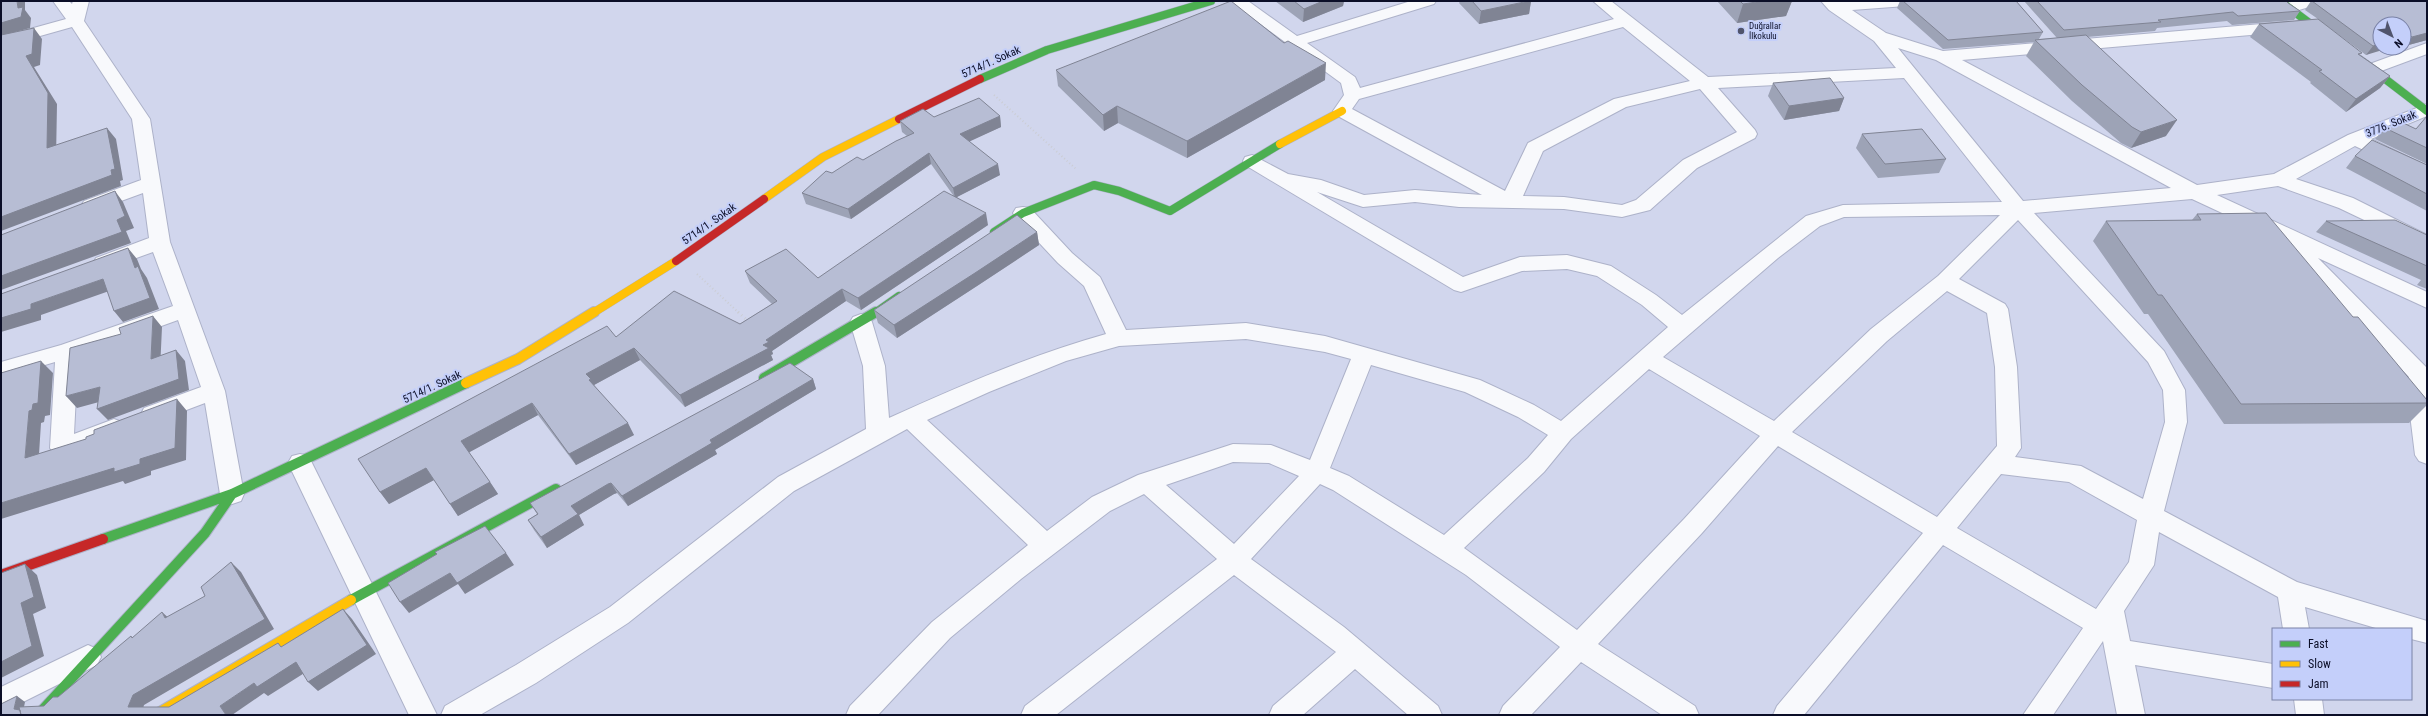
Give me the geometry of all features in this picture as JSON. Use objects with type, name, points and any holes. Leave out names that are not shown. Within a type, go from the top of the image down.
[{"type":"street","points":[[38,715],[205,533],[232,494],[214,391],[160,242],[141,119],[61,1]]},
{"type":"street","points":[[76,21],[81,1]]},
{"type":"street","name":"5714/1. Sokak","points":[[1,575],[232,494],[518,359],[680,259],[823,158],[977,80],[1047,50],[1210,1]]},
{"type":"street","points":[[1237,1],[1349,81],[1353,95]]},
{"type":"street","points":[[1294,42],[1428,1]]},
{"type":"street","points":[[1285,180],[1321,186],[1363,201],[1416,196],[1460,201],[1564,203],[1622,211],[1643,206],[1690,164],[1748,134],[1704,83],[1601,1]]},
{"type":"street","points":[[1832,4],[1906,1]]},
{"type":"street","points":[[2284,4],[2313,1]]},
{"type":"street","points":[[1832,4],[1880,37],[1942,56],[2194,192],[2277,229],[2427,301]]},
{"type":"street","points":[[2284,4],[2310,25],[2336,42]]},
{"type":"street","points":[[1,42],[76,21]]},
{"type":"street","points":[[984,239],[1023,213],[1094,185],[1119,191],[1170,211],[1293,136],[1342,111],[1353,95],[1626,21]]},
{"type":"street","points":[[1942,56],[2310,25]]},
{"type":"street","points":[[2038,29],[2053,46]]},
{"type":"street","points":[[1880,37],[2018,208],[2156,356],[2174,390],[2176,422],[2150,516],[2141,565],[2037,715]]},
{"type":"street","points":[[2373,69],[2427,48]]},
{"type":"street","points":[[2354,56],[2426,110]]},
{"type":"street","points":[[1510,202],[1535,147],[1620,103],[1704,83],[1908,73]]},
{"type":"street","name":"3776. Sokak","points":[[2279,180],[2355,139],[2426,110]]},
{"type":"street","points":[[1342,111],[1510,202]]},
{"type":"street","points":[[2355,139],[2427,174]]},
{"type":"street","points":[[1252,161],[1420,263],[1461,285],[1520,264],[1567,262],[1604,271],[1649,300],[1682,327]]},
{"type":"street","points":[[1446,549],[1536,465],[1563,433],[1682,327],[1813,221],[1836,213],[1843,211],[2018,208],[2194,192],[2279,180],[2346,203],[2427,243]]},
{"type":"street","points":[[75,212],[150,183]]},
{"type":"street","points":[[1513,715],[1693,526],[1776,433],[1879,334],[1945,281],[2018,208]]},
{"type":"street","points":[[1023,213],[1065,258],[1093,282],[1119,338]]},
{"type":"street","points":[[2277,229],[2421,377],[2427,455]]},
{"type":"street","points":[[88,268],[160,242]]},
{"type":"street","points":[[1787,715],[1942,531],[2009,448],[2006,367],[1997,309],[1945,281]]},
{"type":"street","points":[[758,381],[861,322],[907,291]]},
{"type":"street","points":[[1,370],[67,351],[184,310]]},
{"type":"street","points":[[861,322],[874,366],[878,432]]},
{"type":"street","points":[[454,715],[526,674],[619,615],[702,552],[786,484],[878,432],[1059,354],[1119,338],[1246,331],[1325,344],[1472,386],[1526,411],[1563,433]]},
{"type":"street","points":[[67,351],[62,448],[214,391]]},
{"type":"street","points":[[1035,715],[1235,560],[1316,473],[1364,355]]},
{"type":"street","points":[[1647,358],[1942,531],[2105,615],[2119,651],[2131,715]]},
{"type":"street","points":[[910,418],[1046,546]]},
{"type":"street","points":[[860,715],[942,630],[1012,571],[1101,504],[1146,482],[1233,453],[1271,454],[1342,483],[1475,568],[1579,646],[1685,715]]},
{"type":"street","points":[[300,463],[423,715]]},
{"type":"street","points":[[1996,464],[2073,473],[2290,591],[2427,632]]},
{"type":"street","points":[[1146,482],[1235,560],[1355,652],[1428,715]]},
{"type":"street","points":[[155,715],[363,593],[564,485]]},
{"type":"street","points":[[2290,591],[2296,628]]},
{"type":"street","points":[[2119,651],[2272,676]]},
{"type":"street","points":[[1283,715],[1355,652]]},
{"type":"street","points":[[1,700],[93,655]]},
{"type":"street","points":[[2308,700],[2310,715]]},
{"type":"path","points":[[977,80],[1094,185]]},
{"type":"path","points":[[680,259],[753,326]]},
{"type":"building","points":[[1,1],[17,1],[18,8],[23,7],[21,17],[1,23]]},
{"type":"building","points":[[1231,1],[1284,43],[1288,41],[1326,63],[1187,141],[1117,106],[1103,115],[1056,70]]},
{"type":"building","points":[[1294,1],[1323,1],[1304,9]]},
{"type":"building","points":[[1472,1],[1529,1],[1481,11]]},
{"type":"building","points":[[1740,1],[1763,1],[1743,4]]},
{"type":"building","points":[[1903,1],[2016,1],[2043,32],[1948,40]]},
{"type":"building","points":[[2037,1],[2286,1],[2300,11],[2238,16],[2233,12],[2158,20],[2161,22],[2064,30]]},
{"type":"building","points":[[2312,1],[2427,1],[2427,33],[2412,37],[2412,16],[2372,16],[2372,45]]},
{"type":"building","points":[[2318,19],[2362,53],[2358,54],[2390,76],[2356,99],[2319,71],[2322,70],[2259,24]]},
{"type":"building","points":[[34,28],[32,54],[26,56],[48,93],[47,148],[107,128],[115,169],[111,170],[112,175],[1,217],[1,35]]},
{"type":"building","points":[[2086,35],[2177,120],[2141,132],[2132,127],[2082,85],[2035,40]]},
{"type":"building","points":[[1830,78],[1844,98],[1789,106],[1773,83]]},
{"type":"building","points":[[979,98],[1000,116],[960,134],[998,164],[953,188],[929,153],[848,209],[802,193],[826,171],[832,173],[857,157],[863,160],[896,141],[914,133],[900,121],[923,109],[934,117]]},
{"type":"building","points":[[2427,116],[2427,148],[2385,128],[2399,121],[2416,129]]},
{"type":"building","points":[[1922,129],[1946,159],[1885,164],[1862,134]]},
{"type":"building","points":[[2372,140],[2427,165],[2427,194],[2355,156]]},
{"type":"building","points":[[115,191],[125,216],[117,220],[122,232],[1,276],[1,235]]},
{"type":"building","points":[[944,191],[986,213],[858,298],[842,289],[766,340],[769,342],[763,345],[769,348],[680,395],[634,348],[586,374],[591,379],[589,380],[628,423],[569,454],[532,403],[461,441],[490,482],[450,504],[426,468],[380,492],[358,459],[607,326],[616,337],[674,291],[740,324],[777,301],[745,271],[786,249],[818,278]]},
{"type":"building","points":[[2266,213],[2353,317],[2358,317],[2427,400],[2427,403],[2241,404],[2162,295],[2158,295],[2106,221],[2201,220],[2197,214]]},
{"type":"building","points":[[1017,215],[1037,232],[894,325],[874,310]]},
{"type":"building","points":[[2395,220],[2427,235],[2427,266],[2326,221]]},
{"type":"building","points":[[128,248],[135,268],[138,266],[150,298],[114,311],[103,279],[31,304],[31,309],[1,318],[1,294]]},
{"type":"building","points":[[153,316],[151,359],[176,350],[179,379],[97,409],[100,387],[66,396],[70,348],[121,334],[119,328]]},
{"type":"building","points":[[41,361],[38,403],[33,404],[32,410],[29,411],[25,458],[86,439],[86,437],[94,434],[94,430],[177,399],[175,448],[140,459],[140,464],[114,472],[114,468],[1,503],[1,373]]},
{"type":"building","points":[[790,363],[813,379],[710,440],[712,443],[622,496],[611,483],[608,484],[571,506],[578,514],[541,537],[528,520],[538,514],[530,503]]},
{"type":"building","points":[[485,526],[506,553],[457,583],[450,573],[400,602],[388,583],[437,554],[435,552]]},
{"type":"building","points":[[231,562],[265,619],[133,695],[128,707],[169,707],[278,643],[281,647],[343,609],[367,645],[308,682],[296,662],[257,687],[254,683],[220,706],[226,715],[21,715],[19,707],[44,706],[53,697],[58,697],[162,612],[165,618],[205,596],[201,587]]},
{"type":"building","points":[[25,564],[34,597],[21,603],[32,646],[1,662],[1,573]]},
{"type":"building","points":[[17,696],[14,709],[20,710],[21,715],[1,715],[1,704]]},
{"type":"traffic: fast","points":[[980,79],[1047,50],[1211,1]]},
{"type":"traffic: fast","points":[[2280,1],[2328,37]]},
{"type":"traffic: fast","points":[[2363,62],[2427,111]]},
{"type":"traffic: fast","points":[[994,232],[1023,213],[1094,185],[1119,191],[1170,211],[1280,144]]},
{"type":"traffic: fast","points":[[764,378],[861,322],[899,296]]},
{"type":"traffic: fast","points":[[103,539],[232,494],[466,383]]},
{"type":"traffic: fast","points":[[351,600],[556,489]]},
{"type":"traffic: fast","points":[[38,715],[205,533],[232,494]]},
{"type":"traffic: slow","points":[[1280,144],[1342,111]]},
{"type":"traffic: slow","points":[[764,199],[823,157],[899,119]]},
{"type":"traffic: slow","points":[[466,383],[518,359],[676,261]]},
{"type":"traffic: slow","points":[[155,715],[351,600]]},
{"type":"traffic: jam","points":[[899,119],[980,79]]},
{"type":"traffic: jam","points":[[676,261],[764,199]]},
{"type":"traffic: jam","points":[[1,575],[103,539]]},
{"type":"place","name":"Duğrallar İlkokulu","points":[[1741,31]]}]
